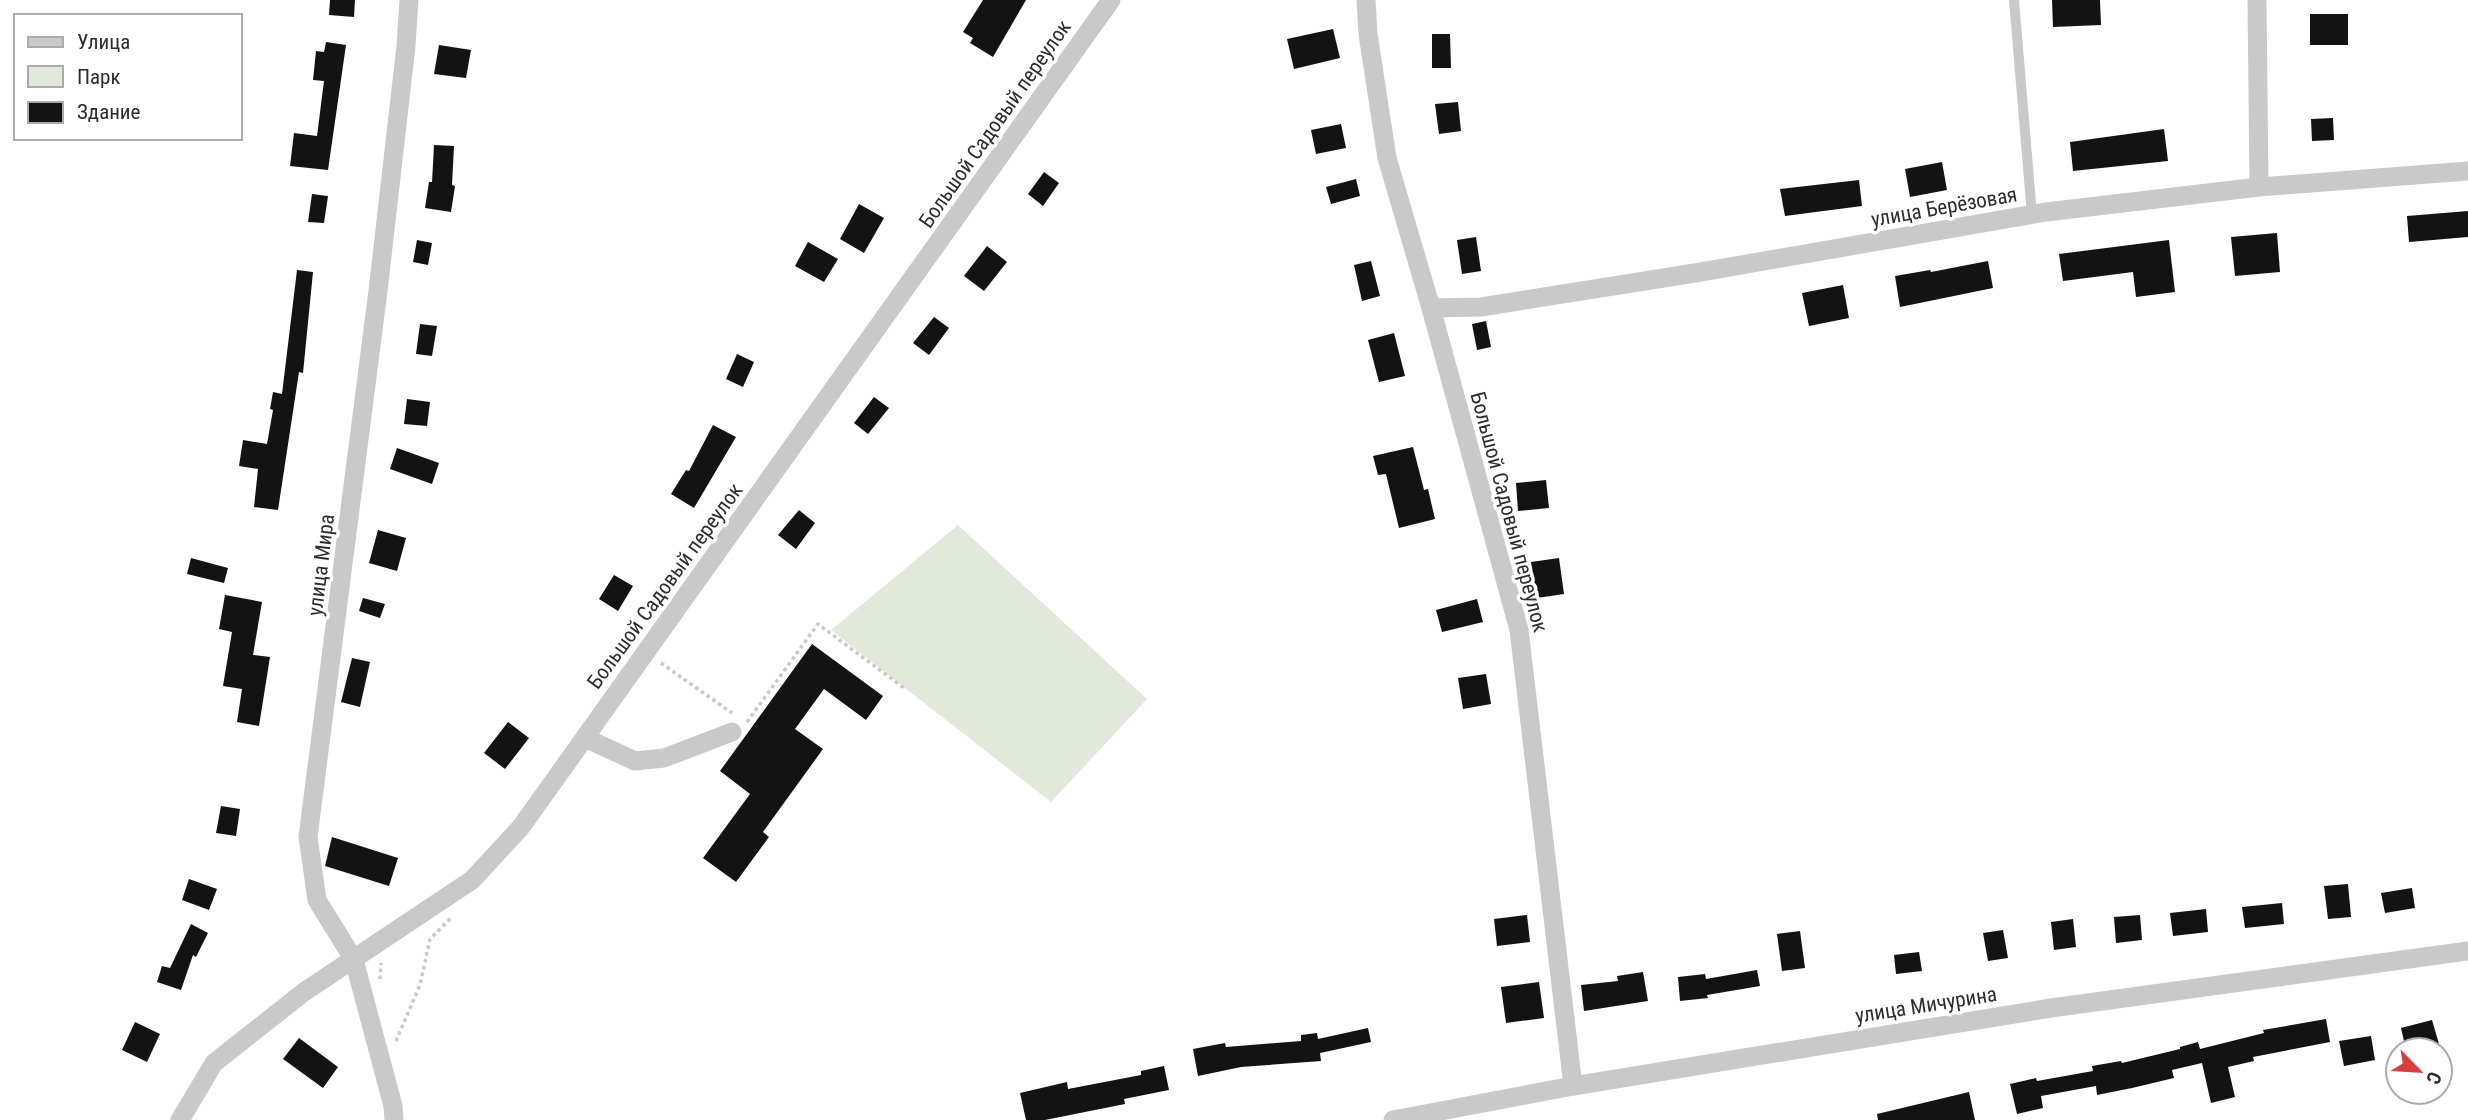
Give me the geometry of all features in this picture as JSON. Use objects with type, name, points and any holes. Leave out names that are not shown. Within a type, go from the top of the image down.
[{"type":"street","name":"улица Мира","points":[[394,1120],[393,1106],[354,960],[317,900],[308,836],[376,305],[409,0]]},
{"type":"street","name":"Большой Садовый переулок","points":[[180,1120],[214,1063],[303,992],[472,880],[521,827],[1111,0]]},
{"type":"street","name":"Большой Садовый переулок","points":[[1366,0],[1368,34],[1387,158],[1519,630],[1573,1086]]},
{"type":"street","points":[[2257,0],[2259,187]]},
{"type":"street","name":"улица Берёзовая","points":[[1431,308],[1481,307],[2032,215],[2259,187],[2468,171]]},
{"type":"street","points":[[585,738],[635,761],[664,758],[738,724]]},
{"type":"street","name":"улица Мичурина","points":[[1393,1120],[1573,1086],[2051,1008],[2468,951]]},
{"type":"lane","points":[[2014,0],[2032,215]]},
{"type":"path","points":[[654,658],[738,724],[818,624],[904,688]]},
{"type":"path","points":[[433,930],[442,928]]},
{"type":"path","points":[[381,958],[380,977],[383,990]]},
{"type":"path","points":[[392,1030],[395,1043]]},
{"type":"green space","points":[[958,525],[1147,699],[1051,802],[831,630]]},
{"type":"building","points":[[330,0],[355,0],[354,17],[329,15]]},
{"type":"building","points":[[983,0],[1026,0],[993,57],[970,43],[973,38],[963,32]]},
{"type":"building","points":[[2052,0],[2100,0],[2101,25],[2053,27]]},
{"type":"building","points":[[2310,14],[2348,14],[2348,45],[2310,45]]},
{"type":"building","points":[[1333,29],[1340,58],[1294,69],[1287,39]]},
{"type":"building","points":[[1432,34],[1450,34],[1451,68],[1432,68]]},
{"type":"building","points":[[326,42],[346,45],[328,170],[290,166],[294,133],[317,136],[324,81],[313,80],[316,51],[324,52]]},
{"type":"building","points":[[439,45],[471,50],[466,78],[434,74]]},
{"type":"building","points":[[1458,102],[1461,131],[1439,134],[1435,104]]},
{"type":"building","points":[[2333,118],[2334,140],[2312,141],[2311,119]]},
{"type":"building","points":[[1341,124],[1346,148],[1316,154],[1311,130]]},
{"type":"building","points":[[2164,129],[2168,161],[2073,171],[2070,142]]},
{"type":"building","points":[[434,145],[454,146],[452,185],[455,186],[451,212],[425,208],[429,182],[432,182]]},
{"type":"building","points":[[1942,162],[1947,190],[1910,197],[1905,169]]},
{"type":"building","points":[[1044,172],[1059,183],[1043,206],[1028,194]]},
{"type":"building","points":[[1356,179],[1360,196],[1331,204],[1326,187]]},
{"type":"building","points":[[1859,180],[1862,206],[1785,216],[1780,189]]},
{"type":"building","points":[[312,194],[328,196],[324,223],[308,222]]},
{"type":"building","points":[[859,204],[884,218],[864,253],[840,239]]},
{"type":"building","points":[[2468,211],[2468,237],[2409,242],[2407,216]]},
{"type":"building","points":[[2277,233],[2280,272],[2235,276],[2231,237]]},
{"type":"building","points":[[1476,237],[1481,271],[1462,274],[1457,240]]},
{"type":"building","points":[[417,240],[432,243],[428,265],[413,262]]},
{"type":"building","points":[[2169,240],[2175,292],[2136,297],[2133,272],[2063,281],[2059,254]]},
{"type":"building","points":[[808,242],[838,259],[824,282],[795,266]]},
{"type":"building","points":[[987,246],[1007,262],[984,291],[964,276]]},
{"type":"building","points":[[1371,261],[1380,296],[1362,301],[1354,265]]},
{"type":"building","points":[[1988,261],[1993,288],[1900,307],[1895,276]]},
{"type":"building","points":[[297,270],[313,272],[303,373],[299,372],[278,510],[254,507],[258,469],[239,466],[243,440],[267,444],[273,392],[282,394]]},
{"type":"building","points":[[1843,285],[1849,318],[1809,326],[1802,293]]},
{"type":"building","points":[[934,317],[949,328],[929,355],[913,343]]},
{"type":"building","points":[[1486,321],[1491,347],[1477,350],[1472,324]]},
{"type":"building","points":[[420,324],[437,326],[432,356],[416,354]]},
{"type":"building","points":[[1394,333],[1405,376],[1379,382],[1368,340]]},
{"type":"building","points":[[737,354],[754,362],[743,387],[726,379]]},
{"type":"building","points":[[874,397],[889,408],[868,434],[854,423]]},
{"type":"building","points":[[407,399],[430,402],[427,426],[404,424]]},
{"type":"building","points":[[713,425],[736,437],[694,508],[671,494],[686,470],[689,471]]},
{"type":"building","points":[[1413,447],[1435,519],[1399,528],[1386,474],[1378,475],[1373,456]]},
{"type":"building","points":[[397,448],[439,463],[432,484],[390,469]]},
{"type":"building","points":[[1546,480],[1549,508],[1518,511],[1516,483]]},
{"type":"building","points":[[799,510],[815,523],[796,549],[778,535]]},
{"type":"building","points":[[378,530],[406,538],[397,571],[369,563]]},
{"type":"building","points":[[191,558],[228,568],[224,583],[187,574]]},
{"type":"building","points":[[1559,558],[1564,594],[1537,598],[1531,562]]},
{"type":"building","points":[[614,575],[633,586],[618,611],[599,599]]},
{"type":"building","points":[[225,595],[262,602],[253,655],[270,657],[259,726],[237,722],[242,689],[223,686],[232,632],[219,629]]},
{"type":"building","points":[[363,598],[385,604],[380,618],[359,611]]},
{"type":"building","points":[[1477,599],[1483,622],[1442,632],[1436,610]]},
{"type":"building","points":[[812,644],[883,696],[866,720],[824,689],[795,729],[823,749],[763,832],[769,837],[736,882],[703,858],[750,794],[720,771]]},
{"type":"building","points":[[352,658],[370,662],[360,707],[341,702]]},
{"type":"building","points":[[1486,674],[1491,704],[1463,709],[1458,678]]},
{"type":"building","points":[[508,722],[529,738],[505,769],[484,753]]},
{"type":"building","points":[[221,806],[240,809],[236,836],[216,833]]},
{"type":"building","points":[[332,837],[398,858],[389,886],[325,866]]},
{"type":"building","points":[[189,879],[217,889],[209,910],[182,900]]},
{"type":"building","points":[[2348,884],[2351,917],[2328,919],[2324,886]]},
{"type":"building","points":[[2412,888],[2415,908],[2385,913],[2381,893]]},
{"type":"building","points":[[2282,903],[2284,924],[2245,928],[2242,907]]},
{"type":"building","points":[[2206,909],[2208,932],[2173,936],[2170,913]]},
{"type":"building","points":[[1527,915],[1530,942],[1497,946],[1494,919]]},
{"type":"building","points":[[2140,915],[2142,940],[2116,943],[2114,917]]},
{"type":"building","points":[[2073,919],[2076,947],[2054,950],[2051,922]]},
{"type":"building","points":[[191,924],[208,933],[196,957],[193,955],[181,990],[157,982],[162,966],[170,968]]},
{"type":"building","points":[[2003,930],[2008,958],[1988,961],[1983,933]]},
{"type":"building","points":[[1800,931],[1805,968],[1782,971],[1777,934]]},
{"type":"building","points":[[1919,952],[1922,971],[1896,974],[1894,955]]},
{"type":"building","points":[[1757,970],[1760,986],[1707,995],[1708,998],[1680,1001],[1678,977],[1705,974],[1706,979]]},
{"type":"building","points":[[1643,972],[1648,1001],[1584,1011],[1581,985],[1618,981],[1617,976]]},
{"type":"building","points":[[1539,982],[1544,1018],[1506,1023],[1501,987]]},
{"type":"building","points":[[2326,1019],[2330,1042],[2253,1057],[2254,1061],[2228,1067],[2235,1097],[2211,1103],[2202,1063],[2172,1070],[2174,1078],[2132,1088],[2097,1095],[2096,1086],[2041,1096],[2043,1108],[2017,1114],[2010,1084],[2093,1071],[2092,1066],[2122,1063],[2198,1042],[2200,1049],[2264,1033],[2263,1030]]},
{"type":"building","points":[[2432,1020],[2437,1036],[2403,1036],[2401,1028]]},
{"type":"building","points":[[135,1022],[160,1034],[147,1062],[122,1050]]},
{"type":"building","points":[[1368,1028],[1371,1042],[1320,1053],[1321,1061],[1241,1067],[1198,1076],[1193,1049],[1225,1043],[1226,1047],[1301,1041],[1301,1035],[1317,1033],[1318,1039]]},
{"type":"building","points":[[2371,1036],[2375,1060],[2344,1066],[2339,1041]]},
{"type":"building","points":[[299,1038],[338,1067],[323,1088],[283,1059]]},
{"type":"building","points":[[1164,1066],[1169,1090],[1124,1099],[1125,1104],[1045,1120],[1026,1120],[1020,1093],[1067,1082],[1068,1089],[1141,1075],[1141,1071]]},
{"type":"building","points":[[1969,1092],[1975,1120],[1878,1120],[1877,1114]]}]
